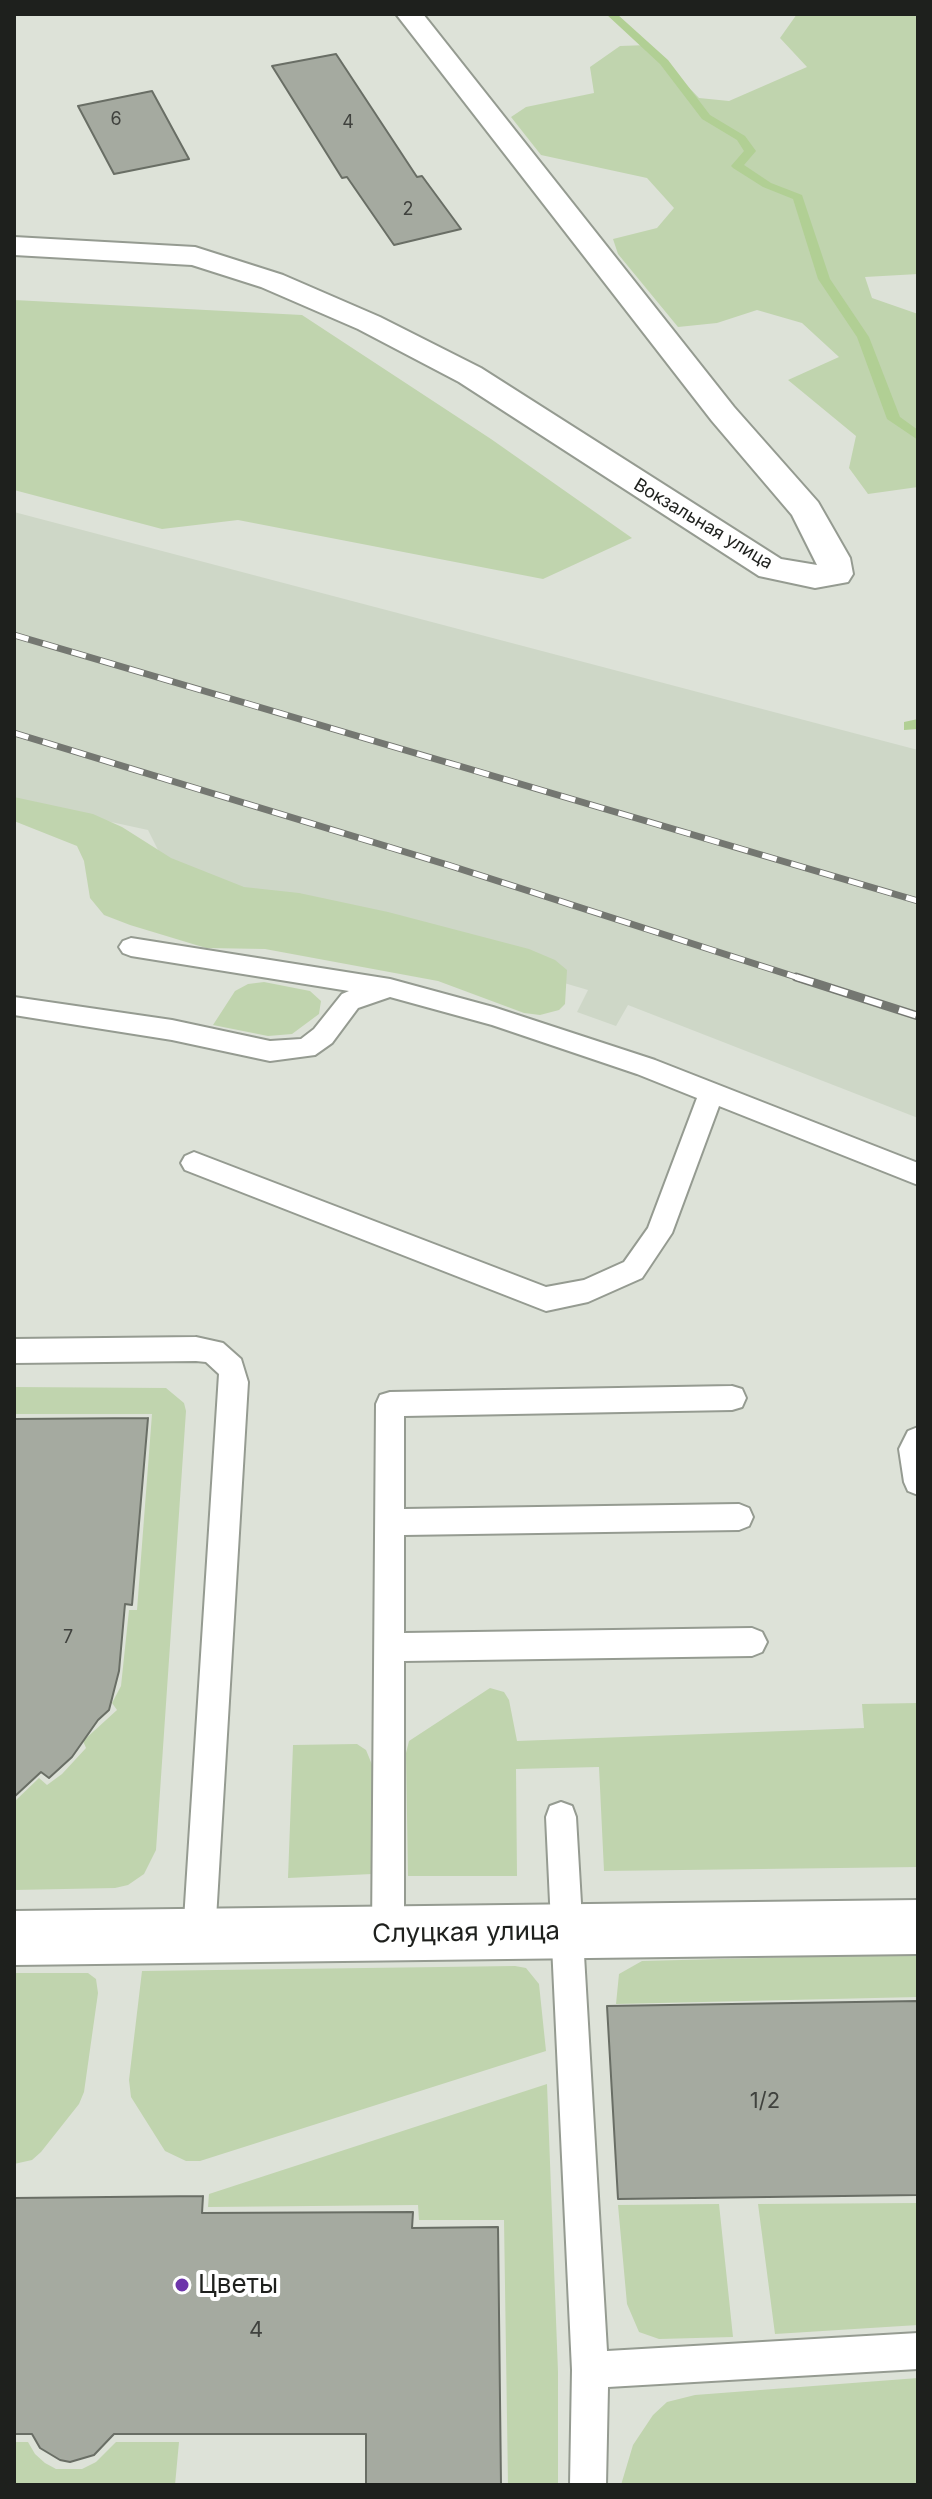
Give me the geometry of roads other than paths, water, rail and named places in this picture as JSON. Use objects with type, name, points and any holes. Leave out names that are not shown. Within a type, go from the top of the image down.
[{"type":"street","name":"Вокзальная улица","points":[[14,246],[195,256],[272,281],[369,323],[470,375],[771,568],[815,577],[836,574],[829,550],[806,510],[723,414],[409,14]]},
{"type":"street","name":"Слуцкая улица","points":[[14,1938],[918,1927]]},
{"type":"lane","points":[[131,947],[390,988],[493,1016],[646,1067],[918,1174]]},
{"type":"lane","points":[[14,1006],[172,1030],[270,1051],[306,1048],[323,1036],[350,1001],[366,993],[390,988]]},
{"type":"lane","points":[[194,1163],[546,1299],[588,1291],[633,1270],[659,1233],[712,1092]]},
{"type":"lane","points":[[14,1351],[196,1349],[213,1351],[231,1368],[234,1382],[199,1936]]},
{"type":"lane","points":[[388,1934],[390,1404],[732,1398]]},
{"type":"lane","points":[[918,1440],[913,1449],[918,1482]]},
{"type":"lane","points":[[389,1522],[739,1517]]},
{"type":"lane","points":[[389,1647],[752,1642]]},
{"type":"lane","points":[[561,1817],[590,2370],[588,2485]]},
{"type":"lane","points":[[590,2370],[918,2351]]},
{"type":"waterway","points":[[611,14],[664,62],[706,117],[741,138],[750,151],[737,166],[767,185],[798,197],[824,279],[863,337],[894,419],[918,436]]},
{"type":"waterway","points":[[909,726],[918,724]]},
{"type":"railway","points":[[14,635],[918,901]]},
{"type":"railway","points":[[14,733],[448,865],[802,979]]},
{"type":"railway","points":[[796,977],[918,1016]]},
{"type":"place","name":"Цветы","points":[[182,2285]]}]
